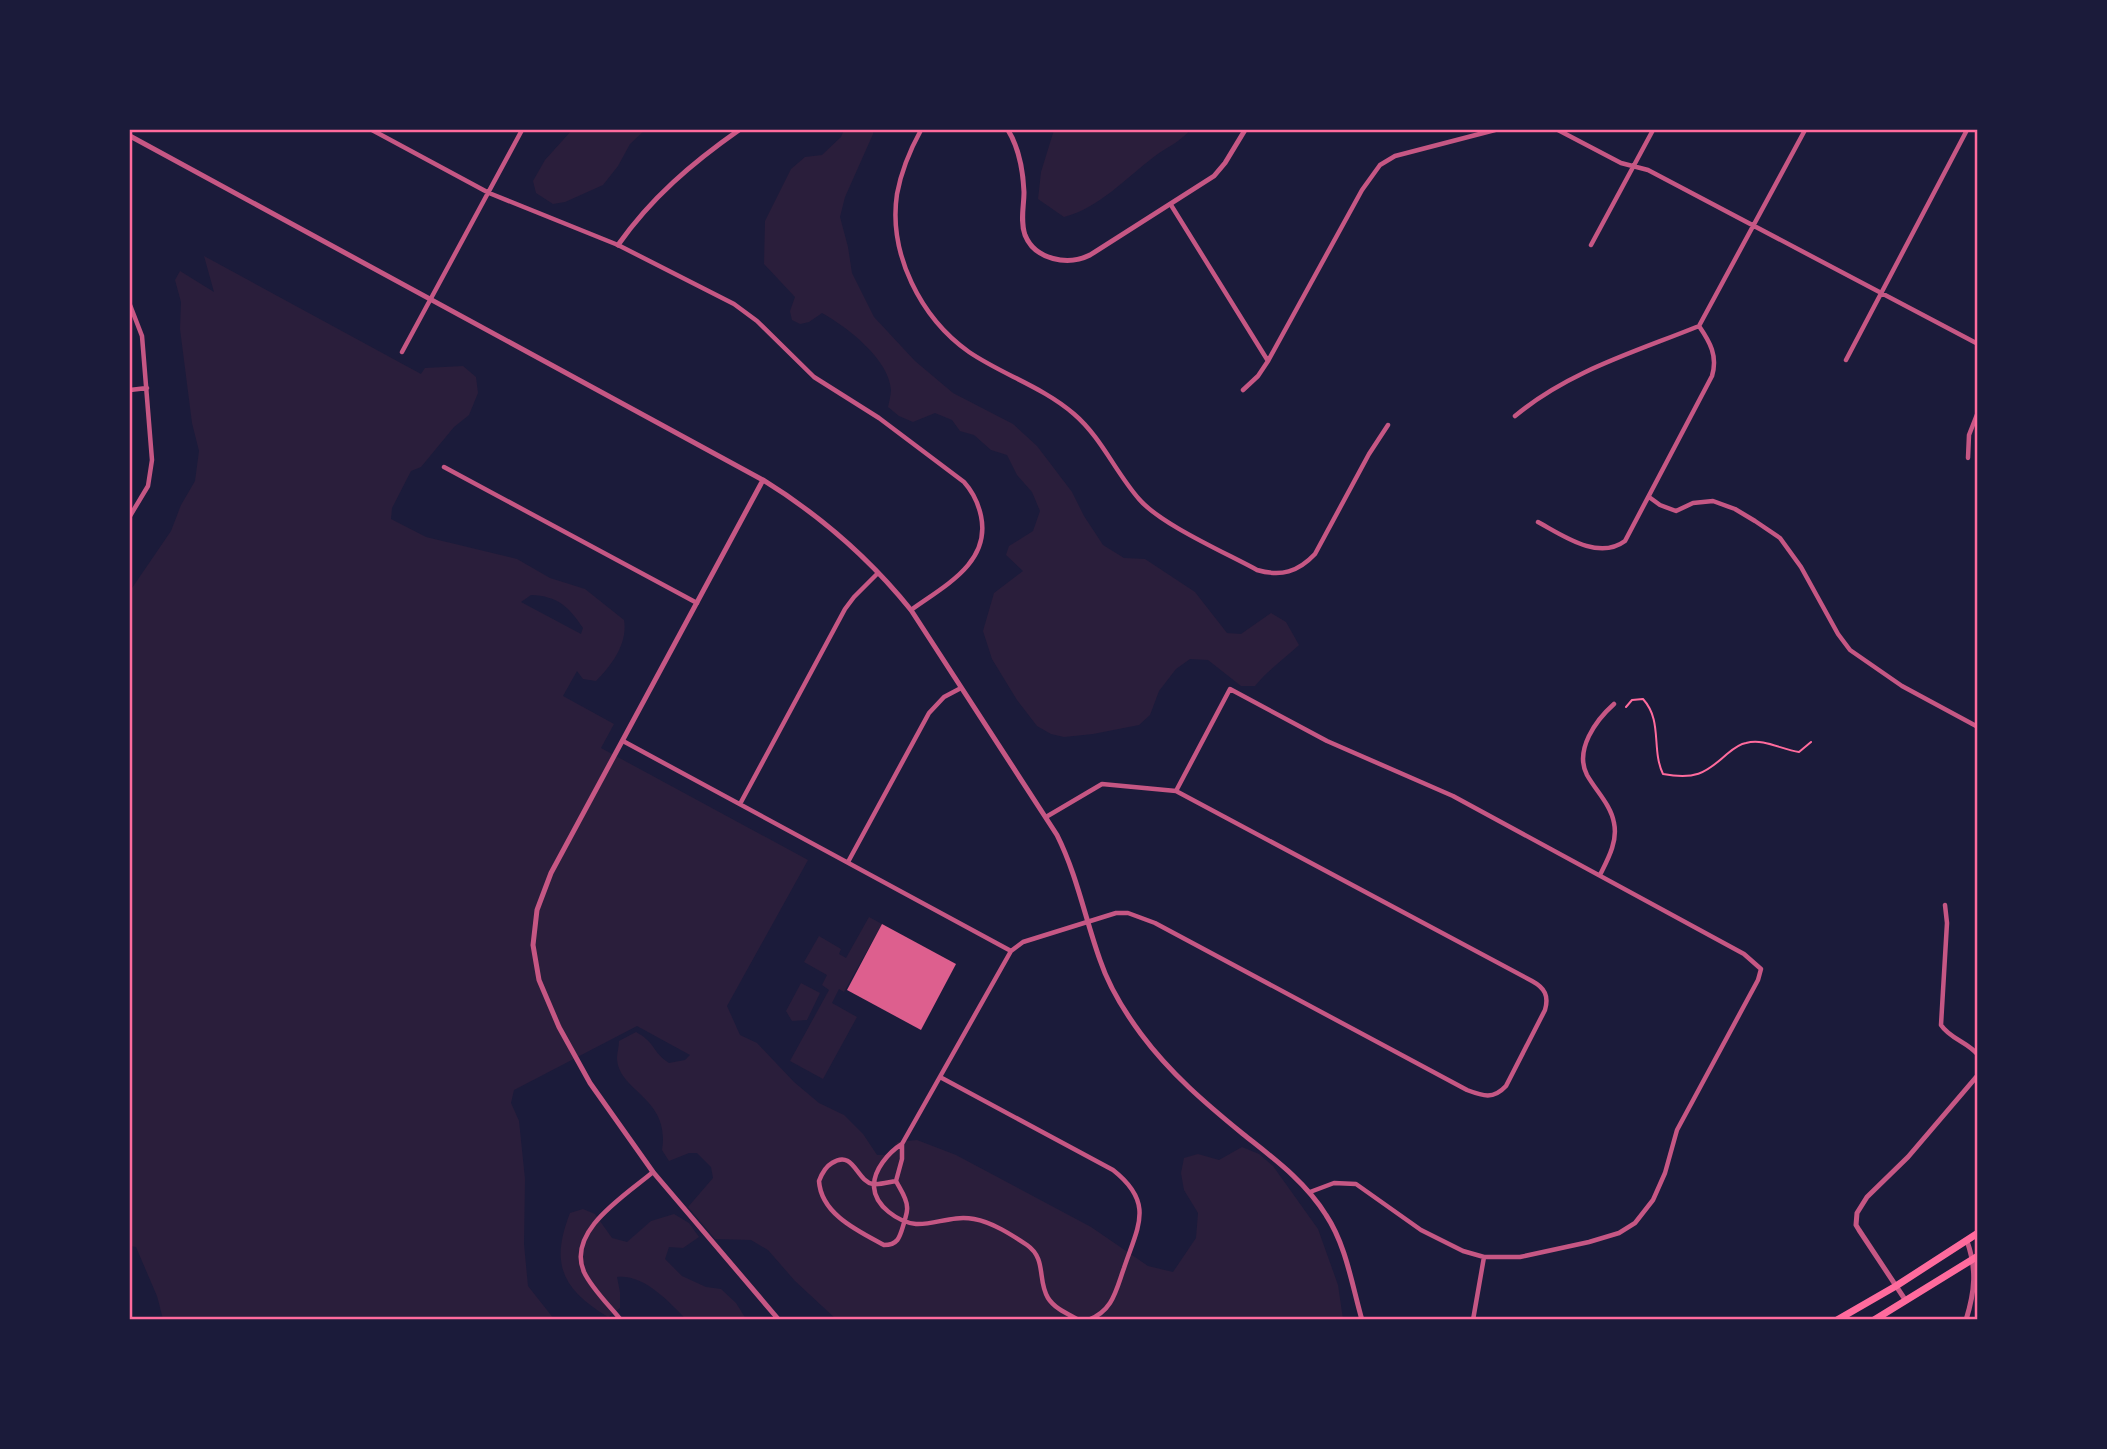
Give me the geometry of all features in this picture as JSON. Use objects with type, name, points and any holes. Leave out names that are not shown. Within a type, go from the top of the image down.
[{"type":"main road","points":[[1837,1320],[1978,1233]]},
{"type":"main road","points":[[1874,1320],[1975,1257]]},
{"type":"street","points":[[372,130],[489,193],[618,245],[734,304],[765,328],[814,377],[944,465],[974,493],[983,527],[982,543],[976,557],[951,582],[911,610]]},
{"type":"street","points":[[402,352],[522,130]]},
{"type":"street","points":[[618,245],[652,201],[707,152],[739,130]]},
{"type":"street","points":[[921,130],[904,170],[896,211],[899,244],[918,296],[946,333],[959,344],[988,363],[1041,390],[1075,415],[1139,500],[1160,517],[1257,570],[1283,574],[1294,570],[1306,564],[1315,554],[1369,454],[1388,425]]},
{"type":"street","points":[[1008,130],[1014,139],[1019,158],[1025,234],[1039,251],[1062,261],[1081,260],[1214,176],[1245,130]]},
{"type":"street","points":[[1243,390],[1268,362],[1370,176],[1395,156],[1495,130]]},
{"type":"street","points":[[1558,130],[1621,163],[1648,170],[1978,344]]},
{"type":"street","points":[[1591,245],[1653,130]]},
{"type":"street","points":[[1515,416],[1568,379],[1699,326],[1805,130]]},
{"type":"street","points":[[1846,360],[1967,130]]},
{"type":"street","points":[[130,136],[763,480],[816,516],[878,573],[911,610],[1046,817],[1068,856],[1087,921],[1111,986],[1141,1033],[1177,1078],[1310,1192],[1328,1216],[1340,1243],[1362,1320]]},
{"type":"street","points":[[1171,205],[1268,362]]},
{"type":"street","points":[[130,305],[142,335],[151,474],[144,496],[130,516]]},
{"type":"street","points":[[1538,522],[1578,543],[1600,549],[1625,541],[1714,369],[1711,346],[1699,326]]},
{"type":"street","points":[[130,390],[147,388]]},
{"type":"street","points":[[1968,458],[1969,435],[1978,412]]},
{"type":"street","points":[[444,467],[698,603]]},
{"type":"street","points":[[763,480],[547,883],[537,910],[533,945],[545,997],[572,1052],[617,1125],[653,1172],[779,1320]]},
{"type":"street","points":[[1649,497],[1676,511],[1693,503],[1713,501],[1735,509],[1780,538],[1801,567],[1838,634],[1850,650],[1902,686],[1978,727]]},
{"type":"street","points":[[740,804],[845,609],[878,573]]},
{"type":"street","points":[[848,862],[929,713],[944,697],[961,688]]},
{"type":"street","points":[[1176,791],[1230,689],[1327,741],[1453,796],[1744,954],[1761,969],[1758,980],[1677,1130],[1653,1200],[1635,1223],[1619,1233],[1520,1257],[1484,1257],[1463,1251],[1421,1230],[1356,1184],[1334,1183],[1310,1192]]},
{"type":"street","points":[[1600,875],[1611,853],[1615,823],[1586,773],[1583,762],[1584,751],[1600,717],[1614,704]]},
{"type":"street","points":[[623,741],[1011,951]]},
{"type":"street","points":[[1046,817],[1102,784],[1176,791],[1540,985],[1548,1000],[1526,1048],[1499,1094],[1490,1097],[1466,1090],[1155,923],[1128,913],[1116,913],[1087,921],[1023,942],[1011,951],[902,1144],[890,1152],[874,1184],[876,1196],[883,1206],[904,1220],[915,1224],[946,1218],[987,1222],[1034,1251],[1042,1266],[1043,1287],[1048,1298],[1079,1320]]},
{"type":"street","points":[[1945,905],[1946,958],[1940,1019],[1944,1030],[1972,1047],[1978,1055]]},
{"type":"street","points":[[1906,1301],[1856,1225],[1857,1213],[1867,1197],[1916,1147],[1978,1075]]},
{"type":"street","points":[[939,1076],[1101,1163],[1124,1179],[1133,1190],[1140,1218],[1138,1231],[1113,1300],[1098,1316],[1088,1320]]},
{"type":"street","points":[[896,1181],[874,1184],[865,1180],[852,1163],[845,1159],[828,1165],[820,1181],[822,1197],[830,1207],[858,1231],[884,1245],[891,1245],[897,1241],[907,1205],[896,1181],[902,1159],[902,1144]]},
{"type":"street","points":[[621,1320],[585,1273],[580,1261],[580,1247],[595,1222],[653,1172]]},
{"type":"street","points":[[1966,1320],[1974,1292],[1975,1257],[1967,1241]]},
{"type":"street","points":[[1473,1320],[1484,1257]]},
{"type":"path","points":[[1626,707],[1632,700],[1643,699],[1653,712],[1657,761],[1663,774],[1677,777],[1707,771],[1734,748],[1746,743],[1762,742],[1799,752],[1811,742]]},
{"type":"shaded area","points":[[572,130],[645,130],[630,144],[603,185],[565,202],[553,204],[536,193],[533,181],[545,160]]},
{"type":"shaded area","points":[[844,130],[873,130],[845,197],[840,217],[852,273],[874,317],[915,361],[953,393],[1013,424],[1037,446],[1072,492],[1103,545],[1124,558],[1145,559],[1195,592],[1227,633],[1241,634],[1271,613],[1286,622],[1299,645],[1255,686],[1241,686],[1208,660],[1190,659],[1176,669],[1159,691],[1150,715],[1139,725],[1064,737],[1051,734],[1037,726],[1017,700],[992,659],[983,631],[994,593],[1023,571],[1006,555],[1009,546],[1033,531],[1040,511],[1032,492],[1017,475],[1007,455],[991,450],[974,435],[960,431],[952,420],[935,413],[913,422],[888,407],[891,390],[888,378],[875,356],[854,335],[822,313],[809,322],[800,324],[792,320],[790,311],[795,297],[764,264],[765,221],[791,169],[805,157],[822,155],[841,137]]},
{"type":"shaded area","points":[[1054,130],[1190,130],[1101,200],[1064,217],[1038,199],[1041,172]]},
{"type":"shaded area","points":[[204,256],[421,374],[425,368],[463,366],[476,377],[478,393],[469,415],[454,427],[421,467],[411,471],[392,508],[391,519],[426,537],[517,559],[550,578],[585,589],[624,620],[624,637],[608,668],[596,681],[583,679],[577,671],[563,696],[614,724],[601,748],[808,860],[727,1006],[740,1035],[757,1043],[794,1082],[819,1103],[844,1115],[863,1134],[877,1155],[890,1155],[897,1142],[917,1140],[956,1155],[1091,1227],[1148,1266],[1173,1272],[1196,1238],[1198,1213],[1184,1190],[1181,1173],[1184,1158],[1198,1154],[1219,1160],[1242,1147],[1259,1154],[1273,1166],[1318,1229],[1338,1285],[1343,1319],[836,1319],[795,1281],[768,1250],[751,1240],[715,1239],[688,1207],[713,1178],[711,1167],[697,1153],[689,1153],[669,1161],[662,1150],[663,1132],[659,1118],[626,1079],[617,1058],[619,1041],[636,1032],[669,1063],[685,1060],[690,1055],[637,1026],[514,1090],[511,1103],[519,1121],[525,1179],[524,1244],[528,1286],[554,1319],[163,1319],[157,1296],[136,1247],[130,1246],[130,591],[171,531],[181,505],[195,481],[199,451],[192,423],[180,329],[181,302],[175,280],[180,271],[214,292]],"holes":[[[531,595],[556,600],[568,609],[583,628],[581,634],[521,602]]]},
{"type":"shaded area","points":[[869,917],[882,924],[844,992],[839,989],[832,1003],[857,1017],[823,1079],[790,1061],[829,990],[822,985],[827,975],[804,962],[819,936],[841,949],[839,954],[846,958]]},
{"type":"shaded area","points":[[801,983],[820,993],[807,1020],[792,1021],[786,1011]]},
{"type":"shaded area","points":[[583,1209],[595,1214],[612,1238],[627,1242],[651,1221],[674,1214],[689,1223],[699,1237],[683,1248],[669,1247],[665,1259],[682,1276],[706,1287],[721,1289],[736,1303],[746,1319],[686,1319],[655,1290],[627,1277],[617,1277],[620,1308],[608,1317],[592,1307],[570,1285],[561,1261],[564,1231],[570,1213]]},
{"type":"building","points":[[882,924],[956,964],[921,1030],[847,990]]}]
